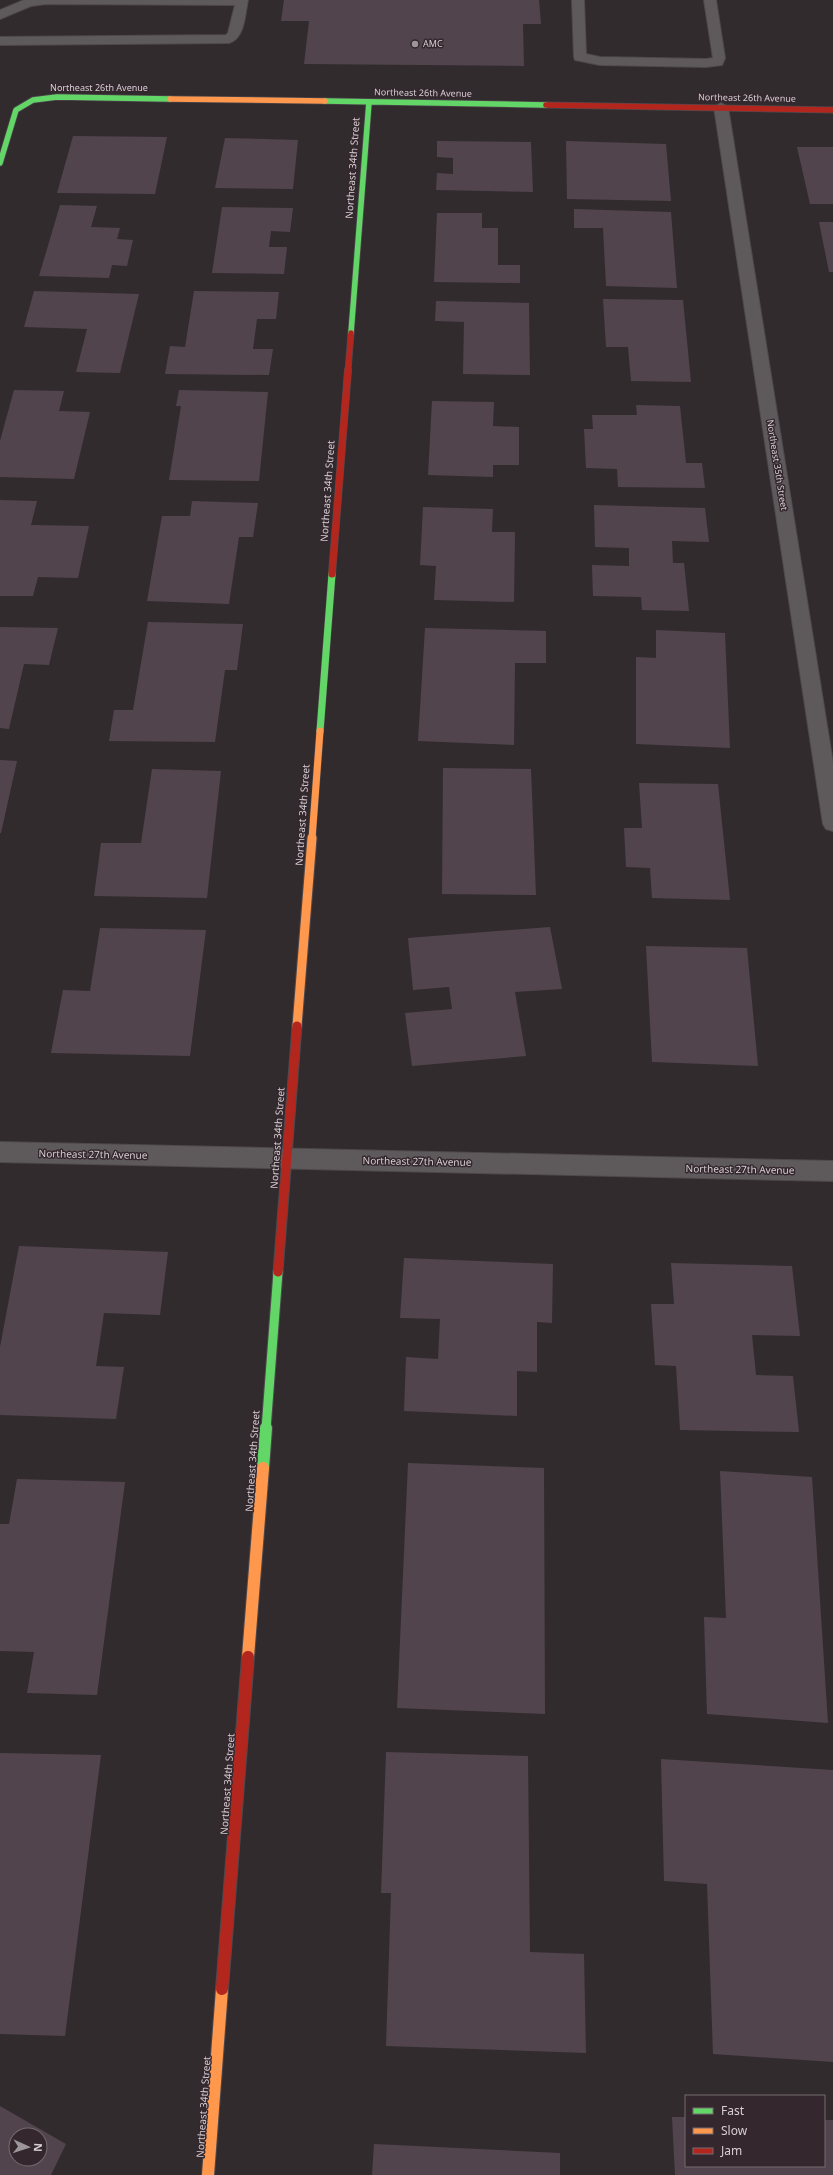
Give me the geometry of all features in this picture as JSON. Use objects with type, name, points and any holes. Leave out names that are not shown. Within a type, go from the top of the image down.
[{"type":"street","points":[[0,15],[28,3],[46,0],[241,0],[234,34],[229,39],[0,41]]},
{"type":"street","points":[[578,0],[580,57],[600,61],[706,63],[717,62],[719,58],[710,0]]},
{"type":"street","name":"Northeast 26th Avenue","points":[[0,163],[16,110],[33,100],[57,96],[833,110]]},
{"type":"street","name":"Northeast 34th Street","points":[[208,2175],[369,102]]},
{"type":"street","name":"Northeast 35th Street","points":[[721,107],[833,824]]},
{"type":"street","name":"Northeast 27th Avenue","points":[[0,1152],[833,1171]]},
{"type":"building","name":"AMC","points":[[284,0],[539,0],[541,24],[523,24],[524,66],[304,64],[309,21],[281,21]]},
{"type":"building","points":[[73,136],[167,137],[155,194],[57,193]]},
{"type":"building","points":[[225,138],[298,140],[293,189],[215,188]]},
{"type":"building","points":[[437,141],[531,142],[533,192],[436,190],[437,173],[453,174],[453,158],[437,157]]},
{"type":"building","points":[[566,141],[666,144],[671,201],[567,199]]},
{"type":"building","points":[[797,147],[833,147],[833,204],[810,204]]},
{"type":"building","points":[[60,205],[97,206],[91,227],[120,228],[117,239],[133,240],[127,266],[112,265],[109,278],[39,276]]},
{"type":"building","points":[[222,207],[293,208],[290,232],[271,231],[269,247],[287,247],[284,274],[212,273]]},
{"type":"building","points":[[574,209],[671,212],[677,288],[606,286],[603,228],[574,228]]},
{"type":"building","points":[[437,213],[482,213],[482,228],[498,228],[498,265],[520,265],[520,283],[434,282]]},
{"type":"building","points":[[819,222],[833,222],[833,272],[829,272]]},
{"type":"building","points":[[34,291],[139,294],[120,373],[76,372],[87,329],[24,327]]},
{"type":"building","points":[[194,291],[279,292],[276,319],[257,319],[253,349],[273,349],[269,375],[165,374],[170,346],[185,347]]},
{"type":"building","points":[[603,299],[683,300],[691,382],[631,381],[628,347],[606,347]]},
{"type":"building","points":[[436,301],[529,303],[530,375],[463,374],[464,322],[435,321]]},
{"type":"building","points":[[14,390],[64,391],[59,411],[90,412],[74,479],[0,477],[0,441]]},
{"type":"building","points":[[179,390],[268,392],[259,481],[169,480],[181,406],[176,406]]},
{"type":"building","points":[[432,401],[494,402],[493,426],[519,427],[519,465],[493,465],[493,477],[428,475]]},
{"type":"building","points":[[636,405],[680,406],[686,463],[702,463],[705,488],[618,487],[617,469],[586,468],[584,429],[593,429],[592,415],[637,415]]},
{"type":"building","points":[[0,500],[37,501],[31,525],[89,526],[78,578],[38,577],[33,596],[0,596]]},
{"type":"building","points":[[192,501],[258,503],[253,537],[239,537],[229,604],[147,601],[162,516],[190,516]]},
{"type":"building","points":[[594,505],[705,508],[709,542],[672,541],[673,563],[684,563],[689,611],[642,610],[641,597],[593,596],[592,565],[629,566],[629,548],[595,547]]},
{"type":"building","points":[[423,507],[493,509],[492,532],[515,532],[514,602],[434,600],[436,566],[420,565]]},
{"type":"building","points":[[148,622],[243,624],[237,670],[225,670],[215,742],[109,741],[114,710],[133,710]]},
{"type":"building","points":[[0,627],[58,628],[49,665],[24,664],[9,729],[0,728]]},
{"type":"building","points":[[425,628],[546,631],[546,663],[515,663],[514,745],[418,741]]},
{"type":"building","points":[[656,630],[725,633],[730,748],[636,744],[636,657],[656,658]]},
{"type":"building","points":[[0,760],[17,761],[1,833],[0,833]]},
{"type":"building","points":[[443,768],[531,769],[536,895],[442,894]]},
{"type":"building","points":[[152,769],[221,771],[207,898],[94,896],[101,843],[141,843]]},
{"type":"building","points":[[639,783],[718,784],[730,900],[652,898],[650,868],[626,867],[624,828],[642,828]]},
{"type":"building","points":[[550,927],[562,989],[515,992],[526,1056],[412,1066],[405,1013],[452,1009],[449,987],[413,990],[408,938]]},
{"type":"building","points":[[100,928],[206,930],[190,1056],[51,1053],[63,990],[90,991]]},
{"type":"building","points":[[646,946],[747,948],[758,1066],[652,1062]]},
{"type":"building","points":[[19,1246],[168,1252],[160,1315],[104,1313],[96,1366],[124,1367],[116,1419],[0,1415],[0,1347]]},
{"type":"building","points":[[404,1258],[553,1264],[552,1323],[537,1322],[537,1372],[517,1371],[517,1416],[404,1411],[406,1357],[438,1359],[440,1319],[400,1318]]},
{"type":"building","points":[[671,1263],[792,1266],[800,1336],[752,1335],[756,1375],[793,1376],[799,1432],[680,1430],[676,1366],[655,1365],[651,1304],[674,1304]]},
{"type":"building","points":[[408,1463],[544,1468],[545,1714],[397,1708]]},
{"type":"building","points":[[720,1471],[812,1477],[828,1723],[707,1714],[704,1617],[726,1618]]},
{"type":"building","points":[[17,1479],[125,1482],[97,1695],[27,1693],[34,1652],[0,1651],[0,1524],[9,1524]]},
{"type":"building","points":[[386,1752],[528,1756],[530,1952],[584,1954],[586,2053],[386,2046],[391,1893],[381,1893]]},
{"type":"building","points":[[0,1753],[101,1755],[65,2036],[0,2034]]},
{"type":"building","points":[[661,1759],[833,1770],[833,2062],[713,2054],[707,1884],[664,1881]]},
{"type":"building","points":[[0,2106],[36,2127],[8,2127],[8,2167],[48,2167],[48,2134],[66,2144],[51,2175],[0,2175]]},
{"type":"building","points":[[672,2117],[685,2117],[685,2167],[825,2167],[825,2120],[833,2120],[833,2175],[675,2175]]},
{"type":"building","points":[[374,2144],[560,2153],[560,2175],[372,2175]]},
{"type":"traffic: fast","points":[[0,163],[16,110],[33,100],[57,97],[170,99]]},
{"type":"traffic: fast","points":[[325,101],[546,105]]},
{"type":"traffic: fast","points":[[351,333],[369,102]]},
{"type":"traffic: fast","points":[[320,731],[332,574]]},
{"type":"traffic: fast","points":[[263,1468],[278,1272]]},
{"type":"traffic: slow","points":[[170,99],[325,101]]},
{"type":"traffic: slow","points":[[297,1026],[320,731]]},
{"type":"traffic: slow","points":[[248,1657],[263,1468]]},
{"type":"traffic: slow","points":[[208,2175],[222,1989]]},
{"type":"traffic: jam","points":[[546,105],[833,110]]},
{"type":"traffic: jam","points":[[332,574],[351,333]]},
{"type":"traffic: jam","points":[[278,1272],[297,1026]]},
{"type":"traffic: jam","points":[[222,1989],[248,1657]]},
{"type":"place","name":"AMC","points":[[415,44]]}]
